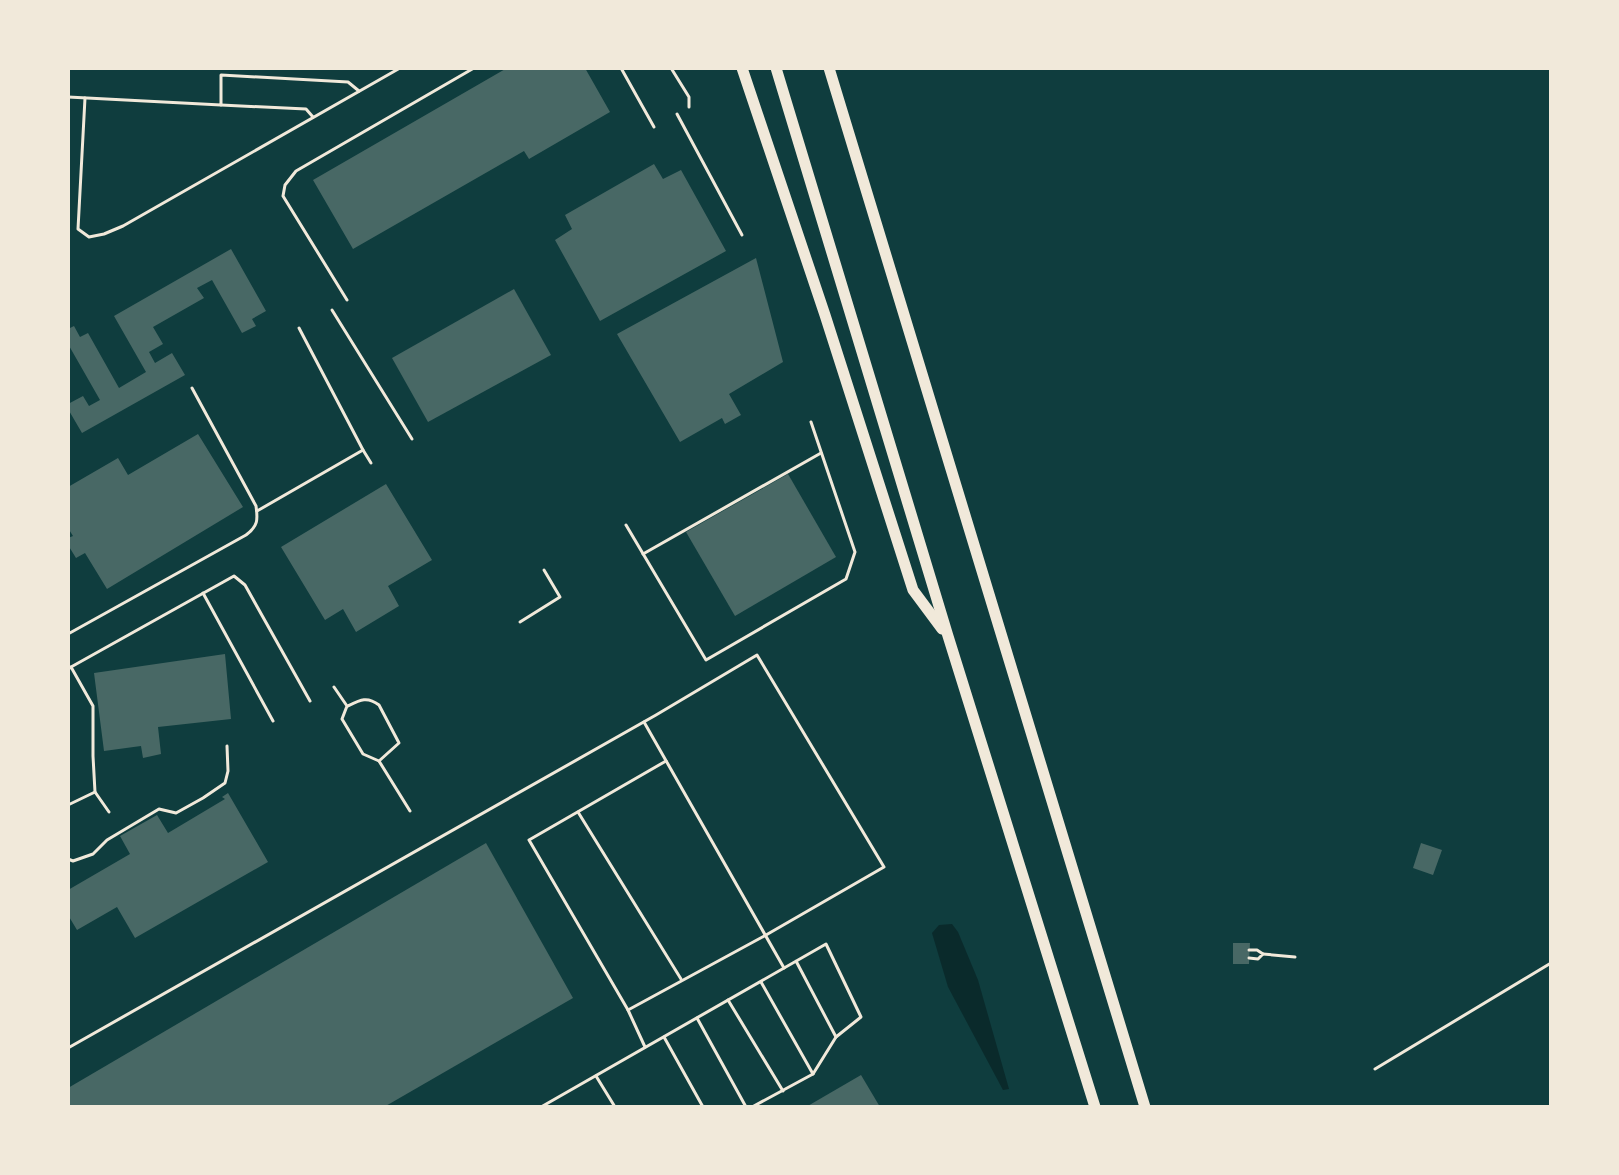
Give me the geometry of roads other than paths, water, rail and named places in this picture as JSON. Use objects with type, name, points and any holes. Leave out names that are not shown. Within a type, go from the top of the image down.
[{"type":"highway","points":[[742,68],[913,590],[948,636]]},
{"type":"highway","points":[[776,68],[1095,1107]]},
{"type":"highway","points":[[829,68],[1145,1107]]},
{"type":"lane","points":[[85,98],[78,229],[89,237],[123,226],[400,68]]},
{"type":"lane","points":[[347,300],[283,196],[285,185],[296,171],[474,68]]},
{"type":"lane","points":[[621,68],[654,127]]},
{"type":"lane","points":[[671,68],[689,97],[689,107]]},
{"type":"lane","points":[[221,105],[221,75],[348,82],[359,91]]},
{"type":"lane","points":[[68,97],[306,109],[313,117]]},
{"type":"lane","points":[[677,114],[742,235]]},
{"type":"lane","points":[[332,310],[412,439]]},
{"type":"lane","points":[[299,328],[371,463]]},
{"type":"lane","points":[[68,634],[255,528],[258,519],[256,506],[192,388]]},
{"type":"lane","points":[[626,525],[706,660],[846,579],[855,552],[811,422]]},
{"type":"lane","points":[[257,511],[363,450]]},
{"type":"lane","points":[[643,554],[821,453]]},
{"type":"lane","points":[[520,622],[560,597],[544,570]]},
{"type":"lane","points":[[109,812],[95,792],[93,706],[69,668],[203,593],[234,576],[245,585],[310,701]]},
{"type":"lane","points":[[203,593],[273,721]]},
{"type":"lane","points":[[68,1048],[757,655],[884,867],[628,1010]]},
{"type":"lane","points":[[334,687],[347,706]]},
{"type":"lane","points":[[379,761],[399,743],[379,705],[363,699],[347,706],[342,719],[363,754],[379,761],[410,811]]},
{"type":"lane","points":[[644,722],[784,968]]},
{"type":"lane","points":[[68,859],[73,861],[93,854],[107,840],[159,809],[176,813],[225,783],[227,746]]},
{"type":"lane","points":[[645,1047],[628,1010],[529,840],[666,761]]},
{"type":"lane","points":[[68,805],[95,792]]},
{"type":"lane","points":[[578,812],[682,980]]},
{"type":"lane","points":[[541,1107],[826,944],[861,1017],[836,1037],[813,1074],[752,1107]]},
{"type":"lane","points":[[796,961],[836,1037]]},
{"type":"lane","points":[[1375,1069],[1551,963]]},
{"type":"lane","points":[[761,982],[813,1074]]},
{"type":"lane","points":[[728,1000],[783,1091]]},
{"type":"lane","points":[[697,1018],[746,1107]]},
{"type":"lane","points":[[664,1036],[703,1107]]},
{"type":"lane","points":[[596,1076],[615,1107]]},
{"type":"water","points":[[952,924],[978,980],[1009,1089],[1003,1090],[948,987],[932,933],[939,925]]}]
